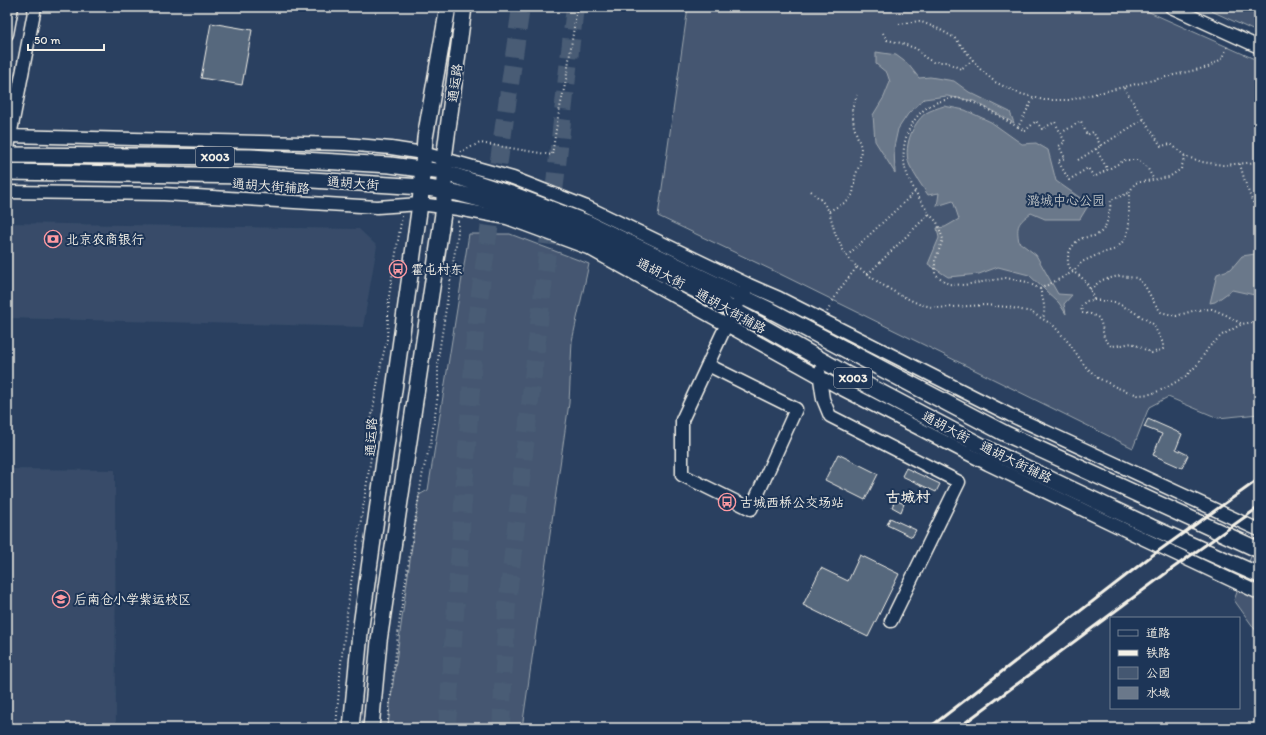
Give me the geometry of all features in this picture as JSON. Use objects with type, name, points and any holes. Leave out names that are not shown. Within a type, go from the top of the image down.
[{"type":"main road","name":"通运路","points":[[351,728],[360,633],[420,204],[425,138],[448,7]]},
{"type":"main road","name":"通运路","points":[[371,728],[379,641],[451,208],[444,190],[444,166],[464,7]]},
{"type":"main road","name":"通胡大街","points":[[7,155],[250,157],[390,165],[422,170],[444,166],[588,223],[746,291],[772,311],[1004,433],[1259,550]]},
{"type":"main road","name":"通胡大街","points":[[7,172],[249,176],[422,187],[444,190],[513,208],[586,236],[735,310],[848,375],[995,453],[1151,527],[1259,575]]},
{"type":"street","points":[[7,34],[12,7]]},
{"type":"street","points":[[7,155],[8,134],[16,108],[35,7]]},
{"type":"street","points":[[1171,7],[1259,47]]},
{"type":"street","points":[[8,134],[344,144],[391,148],[423,153],[444,166]]},
{"type":"street","name":"通胡大街辅路","points":[[7,192],[164,194],[377,207],[420,204],[507,218],[588,248],[819,376],[988,464],[1259,593]]},
{"type":"street","points":[[708,365],[796,409],[751,509],[682,475],[682,420],[708,365],[727,325],[746,291],[779,298],[1010,415],[1259,530]]},
{"type":"street","points":[[820,358],[819,376],[823,399],[830,416],[959,482],[891,620]]},
{"type":"path","points":[[444,166],[480,143],[552,155],[566,80],[577,7]]},
{"type":"path","points":[[900,24],[919,21],[939,29],[956,39],[980,69],[995,82],[1018,93],[1044,100],[1069,100],[1208,67],[1223,58],[1232,35]]},
{"type":"path","points":[[883,33],[887,40],[901,42],[916,49],[924,57],[933,62],[946,62],[961,69],[973,60]]},
{"type":"path","points":[[1124,88],[1161,146],[1171,144],[1185,156],[1202,162],[1223,165],[1259,162]]},
{"type":"path","points":[[829,211],[848,201],[853,194],[855,177],[860,163],[861,147],[854,127],[852,109],[857,95]]},
{"type":"path","points":[[1018,127],[1034,97]]},
{"type":"path","points":[[1043,319],[1045,313],[1044,302],[1040,288],[1027,282],[1006,278],[964,285],[948,284],[935,274],[935,261],[943,240],[937,222],[929,214],[906,171],[904,156],[905,141],[912,124],[921,112],[937,102],[954,98],[972,102],[1025,131],[1036,121],[1042,129],[1055,122],[1066,142],[1059,146],[1065,158],[1058,161],[1069,180],[1088,168],[1094,177],[1125,160],[1138,160],[1147,167],[1154,180]]},
{"type":"path","points":[[1078,160],[1144,119]]},
{"type":"path","points":[[1060,133],[1081,121],[1087,135],[1093,132],[1101,146]]},
{"type":"path","points":[[1096,149],[1108,170]]},
{"type":"path","points":[[1040,288],[1073,272],[1082,262],[1099,254],[1116,249],[1126,238],[1129,226],[1129,193],[1135,183],[1169,177],[1181,169],[1185,156]]},
{"type":"path","points":[[1240,164],[1250,194],[1256,208],[1259,210]]},
{"type":"path","points":[[811,191],[822,201],[829,211],[835,234],[846,256],[857,267],[900,295],[919,304],[936,308],[985,304],[1031,312],[1053,325],[1069,343],[1085,366],[1098,378],[1118,388],[1138,394],[1151,394],[1166,388],[1186,376],[1209,347],[1222,335],[1242,324],[1259,321]]},
{"type":"path","points":[[846,256],[916,191]]},
{"type":"path","points":[[1094,300],[1088,284],[1082,277],[1073,272],[1069,266],[1067,258],[1072,246],[1081,238],[1092,237],[1101,232],[1108,219],[1111,200],[1129,193]]},
{"type":"path","name":"通运路","points":[[336,728],[341,663],[350,589],[370,458],[371,420],[387,339],[389,296],[404,205]]},
{"type":"path","points":[[387,728],[400,617],[423,471],[430,442],[438,394],[438,359],[458,232],[451,208]]},
{"type":"path","points":[[868,274],[929,214]]},
{"type":"path","points":[[823,320],[839,290],[857,267]]},
{"type":"path","points":[[1090,289],[1102,280],[1119,276],[1137,278],[1145,286],[1161,312],[1176,316],[1196,310],[1212,309],[1242,324]]},
{"type":"path","points":[[1094,300],[1115,302],[1153,324],[1163,343],[1163,349],[1152,353],[1132,343],[1111,346],[1104,338],[1099,318],[1091,314],[1082,313],[1081,306],[1086,301],[1094,300]]},
{"type":"shaded area","points":[[7,223],[359,229],[377,246],[363,327],[7,318]]},
{"type":"shaded area","name":"后南仓小学紫运校区","points":[[7,469],[115,470],[116,728],[7,728]]},
{"type":"green space","name":"潞城中心公园","points":[[688,7],[1138,7],[1259,61],[1259,414],[1218,418],[1168,397],[1149,407],[1133,448],[774,271],[658,216]]},
{"type":"green space","points":[[1203,7],[1259,7],[1259,33]]},
{"type":"green space","points":[[469,234],[510,234],[589,264],[572,341],[569,403],[522,728],[388,728],[419,495],[428,490]]},
{"type":"green space","points":[[1259,536],[1259,635],[1234,600]]},
{"type":"water","points":[[876,52],[896,55],[908,64],[919,78],[930,77],[954,81],[969,92],[1010,112],[1014,123],[974,101],[947,96],[924,99],[908,114],[898,129],[894,147],[895,173],[875,141],[873,115],[884,97],[890,82],[887,73],[876,64]]},
{"type":"water","points":[[944,106],[965,110],[991,122],[1022,144],[1036,143],[1048,150],[1056,181],[1089,204],[1080,219],[1045,219],[1031,213],[1023,219],[1018,228],[1019,242],[1036,255],[1058,294],[1072,295],[1064,304],[1066,314],[1059,303],[1029,275],[998,267],[979,274],[948,277],[928,264],[939,238],[937,228],[945,227],[959,219],[953,201],[937,206],[939,193],[928,195],[910,166],[907,152],[910,137],[916,123],[926,113]]},
{"type":"water","points":[[1259,249],[1259,296],[1232,290],[1215,302],[1210,303],[1217,274],[1231,269],[1242,256],[1255,254]]},
{"type":"building","points":[[211,23],[252,30],[242,85],[201,78]]},
{"type":"building","points":[[1148,419],[1182,434],[1176,449],[1188,455],[1182,468],[1153,455],[1162,434],[1144,427]]},
{"type":"building","points":[[838,454],[878,474],[865,500],[825,480]]},
{"type":"building","points":[[906,468],[940,484],[936,492],[902,476]]},
{"type":"building","points":[[895,500],[904,504],[901,512],[892,507]]},
{"type":"building","points":[[890,518],[916,530],[912,537],[887,525]]},
{"type":"building","points":[[860,555],[899,574],[868,637],[803,605],[821,568],[848,581]]},
{"type":"tunnel","points":[[447,728],[476,321],[521,7]]},
{"type":"tunnel","points":[[501,728],[507,605],[575,7]]},
{"type":"railway","points":[[929,728],[1150,557],[1259,479]]},
{"type":"railway","points":[[958,728],[1173,568],[1259,507]]},
{"type":"place","name":"北京农商银行","points":[[53,239]]},
{"type":"place","name":"霍屯村东","points":[[398,269]]},
{"type":"place","name":"古城西桥公交场站","points":[[727,502]]},
{"type":"place","name":"后南仓小学紫运校区","points":[[61,599]]},
{"type":"district","name":"古城村","points":[[908,497]]}]
